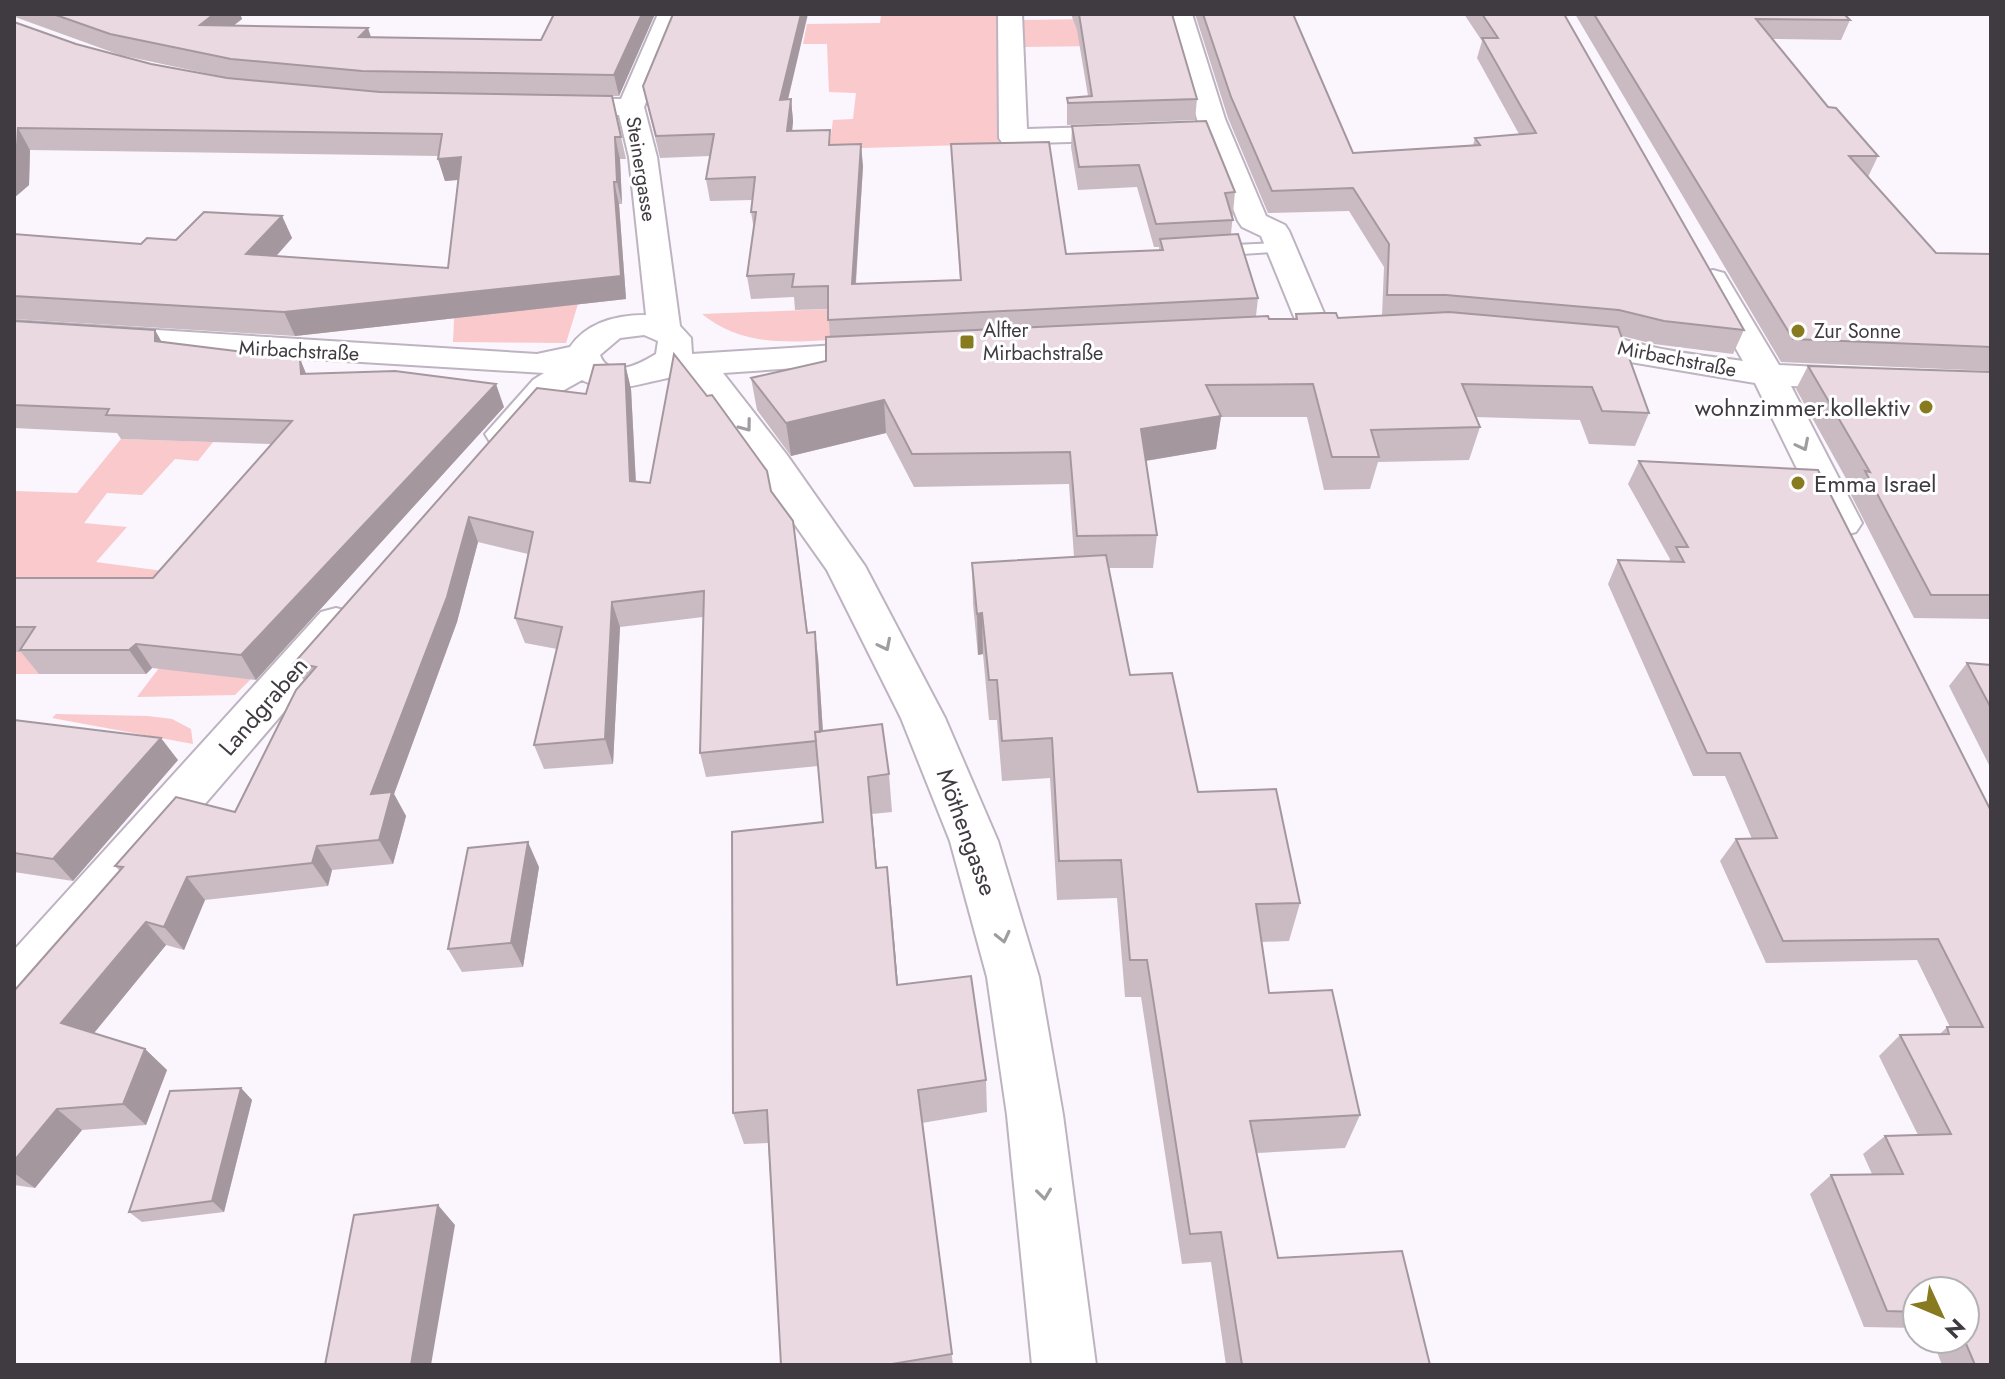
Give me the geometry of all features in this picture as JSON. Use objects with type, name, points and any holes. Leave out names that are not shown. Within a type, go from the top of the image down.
[{"type":"street","name":"Steinergasse","points":[[670,14],[631,107],[643,157],[657,284],[674,348]]},
{"type":"street","points":[[1010,14],[1013,138],[1153,133]]},
{"type":"street","points":[[1180,14],[1216,131],[1253,221],[1274,231],[1315,332]]},
{"type":"street","points":[[525,106],[631,107]]},
{"type":"street","points":[[1185,132],[1216,131]]},
{"type":"street","points":[[1701,258],[1768,375],[1856,552]]},
{"type":"street","points":[[620,327],[645,304],[657,284]]},
{"type":"street","points":[[620,327],[644,325],[674,348],[772,357],[924,351]]},
{"type":"street","name":"Mirbachstraße","points":[[14,331],[537,364],[584,359],[595,338],[620,327]]},
{"type":"street","name":"Mirbachstraße","points":[[1531,339],[1610,346],[1655,358],[1768,375],[1895,380]]},
{"type":"street","points":[[472,469],[545,387],[584,359],[592,371],[619,379],[651,373],[674,348]]},
{"type":"street","name":"Möthengasse","points":[[674,348],[774,463],[845,566],[923,718],[974,841],[1013,977],[1035,1115],[1064,1365]]},
{"type":"street","name":"Landgraben","points":[[14,987],[358,598]]},
{"type":"lane","points":[[1202,252],[1280,248]]},
{"type":"shaded area","points":[[881,14],[999,14],[999,144],[829,149],[833,120],[853,119],[856,93],[829,92],[827,44],[803,44],[807,24],[880,23]]},
{"type":"shaded area","points":[[1160,18],[1167,45],[1024,47],[1021,20]]},
{"type":"shaded area","points":[[456,278],[578,304],[566,343],[453,342]]},
{"type":"shaded area","points":[[831,309],[830,340],[813,341],[747,337],[702,314]]},
{"type":"shaded area","points":[[121,439],[213,442],[198,461],[175,459],[142,495],[107,493],[84,523],[127,527],[96,562],[193,575],[39,674],[14,674],[14,491],[77,493]]},
{"type":"shaded area","points":[[159,668],[251,679],[235,695],[137,697]]},
{"type":"shaded area","points":[[56,714],[172,719],[191,729],[193,744],[52,718]]},
{"type":"building","points":[[53,14],[214,14],[200,25],[368,28],[359,37],[541,40],[554,14],[642,14],[614,75],[362,71],[231,59],[110,34]]},
{"type":"building","points":[[673,14],[801,14],[780,100],[791,99],[787,131],[830,130],[829,145],[861,144],[852,284],[961,280],[951,144],[1049,142],[1066,254],[1163,250],[1160,239],[1238,234],[1258,298],[828,320],[828,286],[792,287],[794,274],[747,276],[756,212],[751,212],[755,177],[706,179],[714,134],[656,136],[643,86]]},
{"type":"building","points":[[1079,14],[1172,14],[1197,99],[1068,103],[1067,98],[1092,96]]},
{"type":"building","points":[[1203,14],[1293,14],[1353,153],[1480,145],[1475,138],[1536,133],[1482,38],[1498,38],[1482,14],[1564,14],[1744,330],[1664,321],[1619,310],[1446,295],[1387,295],[1389,244],[1353,188],[1272,191],[1231,97]]},
{"type":"building","points":[[1594,14],[1844,14],[1850,20],[1756,19],[1828,107],[1836,108],[1878,156],[1849,156],[1936,253],[1991,254],[1991,347],[1793,339]]},
{"type":"building","points":[[14,22],[76,44],[151,64],[227,78],[380,92],[612,96],[621,137],[615,137],[617,182],[614,182],[621,276],[284,312],[14,296],[14,234],[141,244],[147,238],[176,240],[204,212],[282,216],[246,254],[448,268],[461,157],[438,159],[442,134],[18,128],[14,165]]},
{"type":"building","points":[[1206,121],[1235,192],[1225,193],[1233,220],[1156,224],[1139,165],[1079,167],[1072,126]]},
{"type":"building","points":[[1449,312],[1618,327],[1649,413],[1602,411],[1592,387],[1462,384],[1480,427],[1371,430],[1379,457],[1332,457],[1313,384],[1206,385],[1221,416],[1141,429],[1157,535],[1077,536],[1070,452],[912,454],[884,400],[786,423],[751,378],[826,361],[826,337],[1268,316],[1269,319],[1297,319],[1296,314],[1336,313],[1338,318]]},
{"type":"building","points":[[14,321],[155,330],[155,341],[300,359],[301,374],[395,371],[496,384],[241,655],[136,644],[129,650],[20,650],[35,627],[14,627],[14,578],[153,578],[292,421],[106,415],[109,409],[14,405]]},
{"type":"building","points":[[674,354],[707,396],[712,395],[767,471],[771,491],[793,521],[807,633],[815,632],[820,732],[815,732],[816,741],[700,753],[704,591],[612,602],[605,739],[534,745],[562,627],[515,618],[533,532],[469,517],[447,597],[371,794],[392,792],[379,840],[317,846],[312,863],[187,877],[164,927],[146,922],[61,1023],[145,1049],[123,1104],[57,1109],[14,1161],[14,991],[123,867],[115,866],[176,797],[235,812],[296,690],[316,667],[294,663],[537,388],[586,394],[594,365],[625,364],[630,481],[650,483]]},
{"type":"building","points":[[1808,366],[1991,372],[1991,595],[1931,595],[1865,471],[1870,472]]},
{"type":"building","points":[[1639,461],[1818,470],[1991,811],[1991,1365],[1975,1365],[1971,1355],[1981,1355],[1981,1275],[1901,1275],[1901,1311],[1887,1311],[1831,1175],[1903,1174],[1885,1136],[1951,1134],[1900,1035],[1949,1034],[1947,1027],[1983,1027],[1938,939],[1783,941],[1736,839],[1777,838],[1740,753],[1707,753],[1618,560],[1684,562],[1676,547],[1688,547]]},
{"type":"building","points":[[1106,555],[1130,675],[1172,673],[1198,792],[1276,789],[1300,903],[1256,904],[1269,993],[1332,990],[1360,1115],[1250,1121],[1278,1258],[1402,1251],[1430,1365],[1242,1365],[1221,1232],[1190,1234],[1147,960],[1130,960],[1121,860],[1059,861],[1052,738],[1002,741],[997,680],[989,680],[982,613],[977,614],[972,563]]},
{"type":"building","points":[[1967,663],[1991,665],[1991,708]]},
{"type":"building","points":[[14,720],[161,738],[53,859],[14,853]]},
{"type":"building","points":[[882,724],[889,774],[868,777],[876,868],[887,867],[897,985],[971,976],[986,1080],[918,1090],[952,1354],[886,1365],[781,1365],[767,1110],[733,1113],[732,832],[823,822],[815,732]]},
{"type":"building","points":[[528,842],[511,943],[448,949],[468,848]]},
{"type":"building","points":[[241,1088],[212,1201],[129,1212],[170,1091]]},
{"type":"building","points":[[438,1205],[411,1365],[325,1365],[354,1215]]},
{"type":"place","name":"Zur Sonne","points":[[1798,331]]},
{"type":"place","name":"Alfter Mirbachstraße","points":[[967,342]]},
{"type":"place","name":"wohnzimmer.kollektiv","points":[[1926,407]]},
{"type":"place","name":"Emma Israel","points":[[1798,483]]}]
